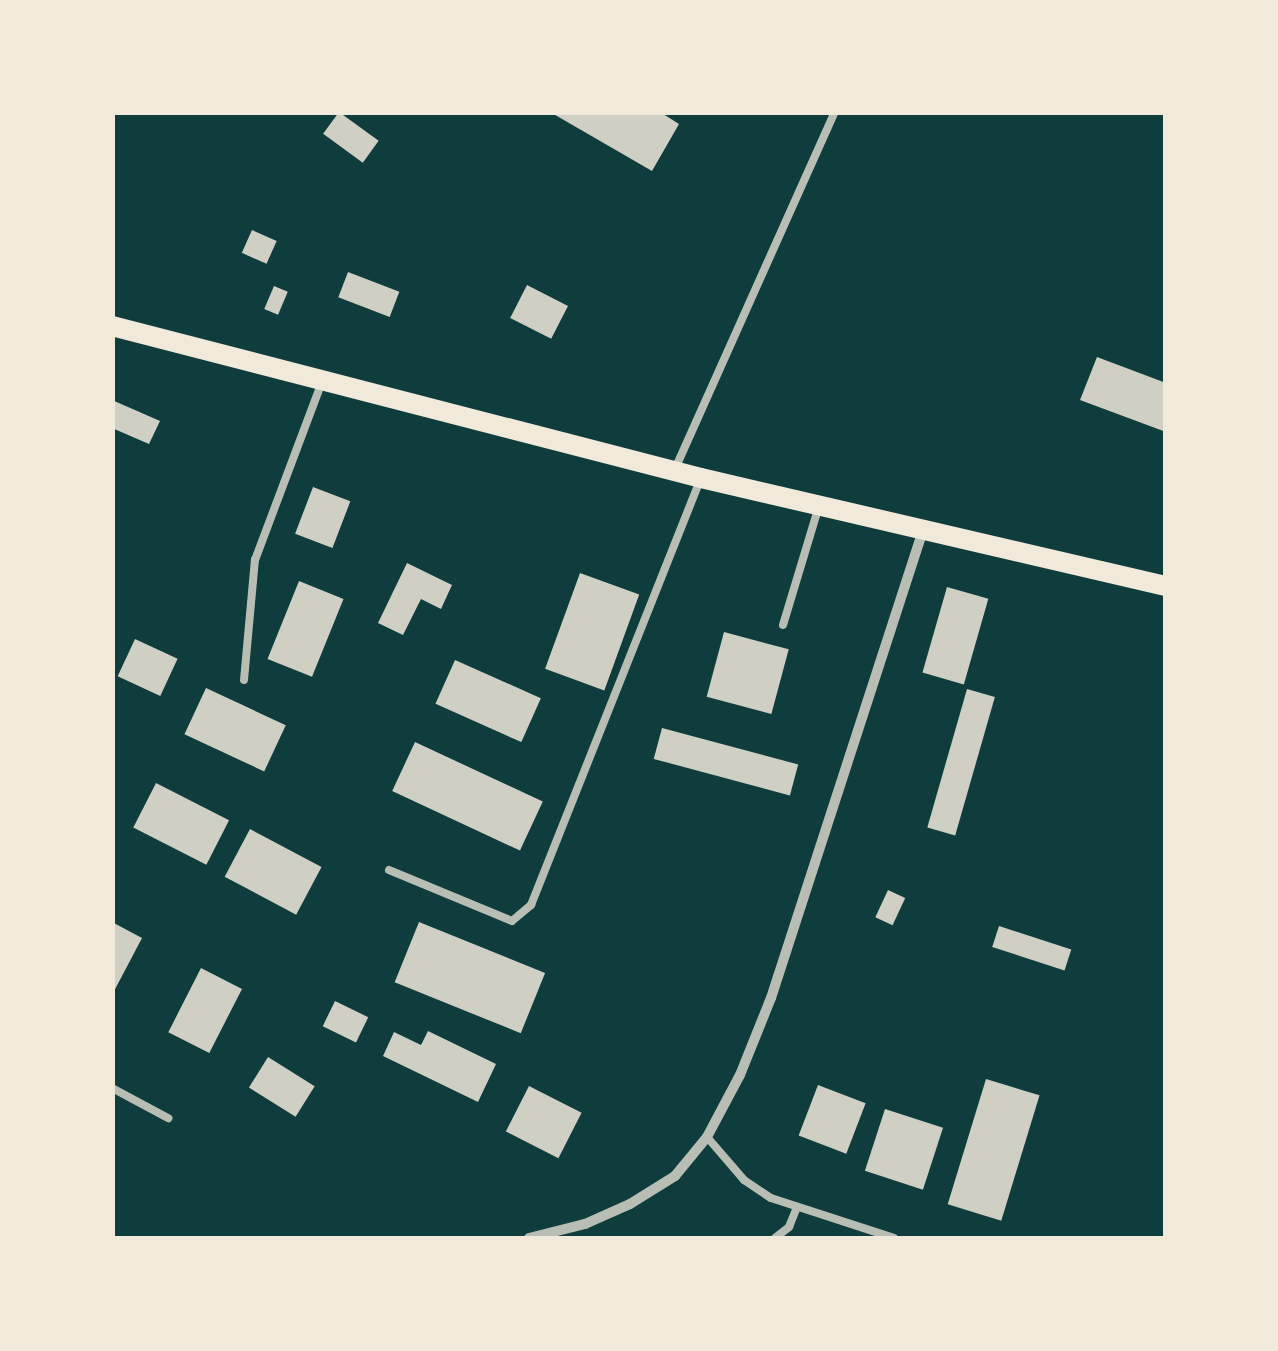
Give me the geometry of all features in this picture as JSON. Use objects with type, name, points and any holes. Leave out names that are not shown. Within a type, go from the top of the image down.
[{"type":"main road","points":[[112,326],[701,478],[1166,586]]},
{"type":"street","points":[[528,1238],[585,1224],[630,1204],[676,1176],[707,1137],[740,1075],[770,998],[924,529]]},
{"type":"lane","points":[[674,471],[835,112]]},
{"type":"lane","points":[[244,680],[255,560],[323,380]]},
{"type":"lane","points":[[389,870],[512,921],[531,904],[701,478]]},
{"type":"lane","points":[[783,625],[819,506]]},
{"type":"lane","points":[[112,1088],[168,1118]]},
{"type":"lane","points":[[707,1137],[744,1180],[771,1198],[894,1238]]},
{"type":"lane","points":[[775,1238],[789,1228],[797,1207]]},
{"type":"building","points":[[339,112],[379,141],[363,163],[323,134]]},
{"type":"building","points":[[550,112],[660,112],[679,124],[652,171]]},
{"type":"building","points":[[252,230],[277,241],[266,264],[242,253]]},
{"type":"building","points":[[348,272],[399,292],[390,317],[338,297]]},
{"type":"building","points":[[527,285],[568,306],[551,339],[510,318]]},
{"type":"building","points":[[274,286],[288,292],[278,315],[264,309]]},
{"type":"building","points":[[1097,357],[1166,383],[1166,432],[1080,400]]},
{"type":"building","points":[[112,400],[160,421],[149,444],[112,428]]},
{"type":"building","points":[[313,487],[350,501],[332,548],[295,534]]},
{"type":"building","points":[[407,563],[452,585],[441,609],[421,599],[403,635],[378,623]]},
{"type":"building","points":[[580,573],[639,595],[604,690],[545,669]]},
{"type":"building","points":[[299,581],[344,599],[312,677],[268,659]]},
{"type":"building","points":[[947,587],[988,599],[964,684],[922,673]]},
{"type":"building","points":[[724,632],[789,649],[771,714],[707,697]]},
{"type":"building","points":[[135,639],[178,659],[160,696],[118,676]]},
{"type":"building","points":[[455,660],[541,698],[521,742],[435,704]]},
{"type":"building","points":[[206,688],[286,725],[264,771],[184,734]]},
{"type":"building","points":[[967,689],[995,697],[955,835],[927,827]]},
{"type":"building","points":[[662,728],[798,764],[790,795],[654,759]]},
{"type":"building","points":[[415,742],[543,802],[520,851],[392,791]]},
{"type":"building","points":[[156,783],[229,820],[206,865],[133,828]]},
{"type":"building","points":[[250,829],[322,867],[296,915],[225,877]]},
{"type":"building","points":[[888,890],[905,898],[893,925],[875,917]]},
{"type":"building","points":[[112,922],[142,938],[112,995]]},
{"type":"building","points":[[419,922],[545,973],[521,1033],[395,982]]},
{"type":"building","points":[[999,926],[1071,949],[1064,970],[992,947]]},
{"type":"building","points":[[201,968],[242,989],[209,1053],[168,1032]]},
{"type":"building","points":[[335,1001],[368,1017],[356,1042],[323,1026]]},
{"type":"building","points":[[428,1031],[496,1064],[478,1102],[383,1056],[394,1032],[421,1045]]},
{"type":"building","points":[[268,1057],[315,1086],[296,1117],[249,1088]]},
{"type":"building","points":[[986,1079],[1040,1095],[1001,1221],[948,1204]]},
{"type":"building","points":[[818,1085],[866,1103],[846,1154],[799,1135]]},
{"type":"building","points":[[529,1086],[582,1113],[558,1158],[506,1131]]},
{"type":"building","points":[[885,1109],[943,1128],[923,1190],[865,1171]]}]
